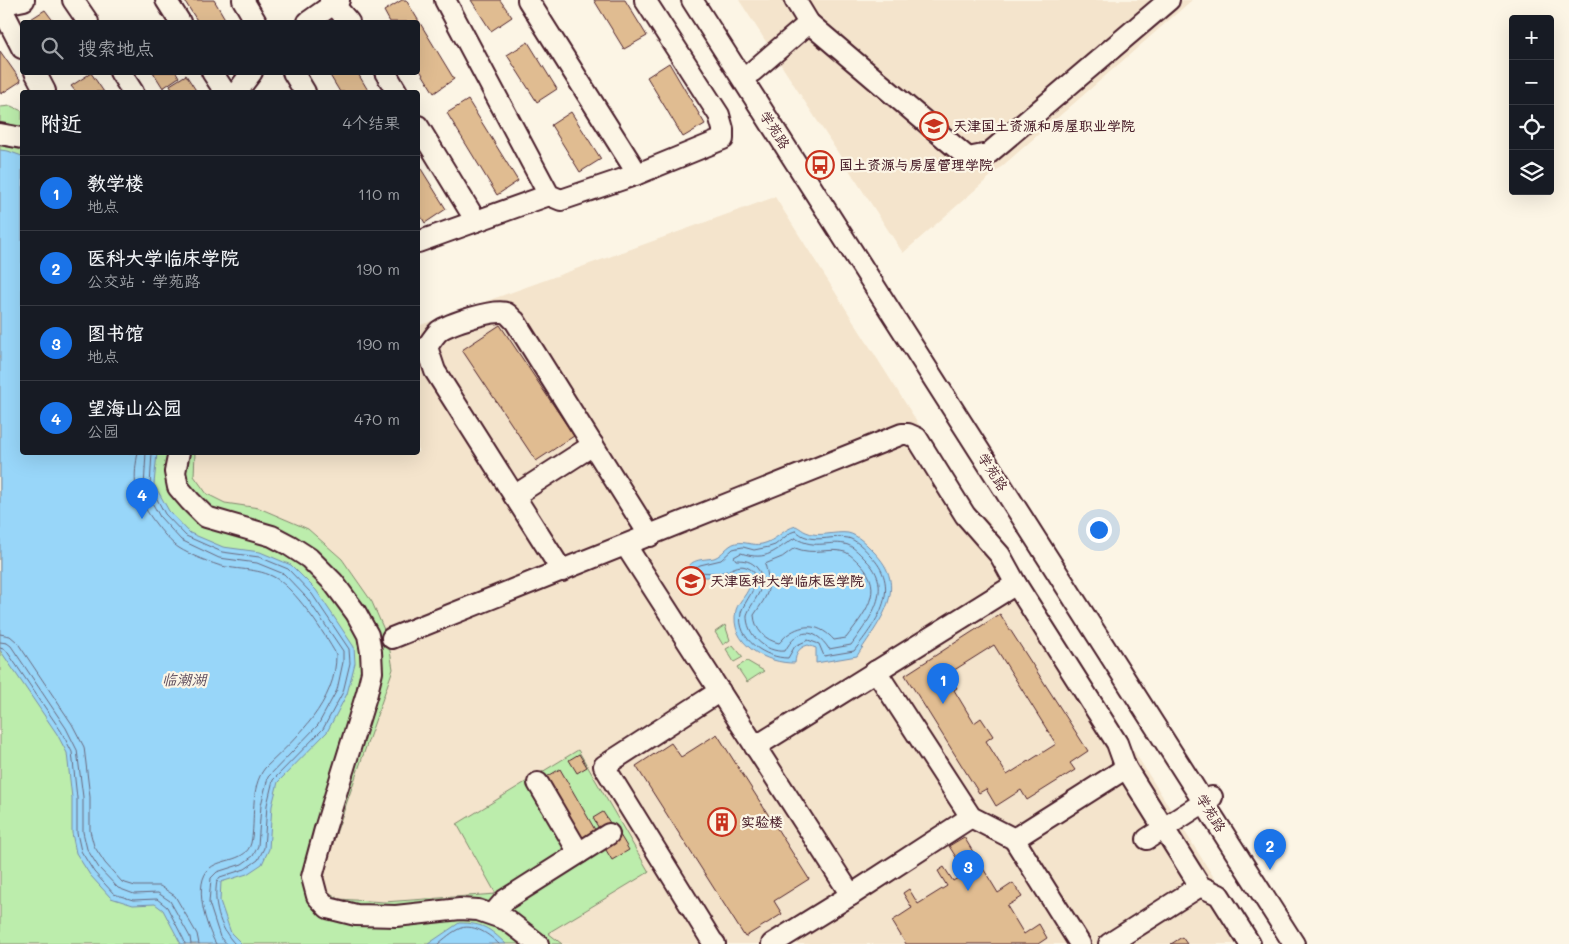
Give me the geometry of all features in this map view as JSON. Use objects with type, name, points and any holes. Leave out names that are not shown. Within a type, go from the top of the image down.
[{"type":"street","points":[[20,44],[0,5],[24,0]]},
{"type":"street","points":[[73,0],[87,20]]},
{"type":"street","points":[[166,0],[179,20]]},
{"type":"street","points":[[243,0],[255,20]]},
{"type":"street","points":[[445,0],[549,195],[561,200],[635,175],[723,140],[723,129],[719,115],[645,0]]},
{"type":"street","points":[[528,0],[632,165],[635,175]]},
{"type":"street","name":"学苑路","points":[[692,0],[1208,799],[1306,944]]},
{"type":"street","name":"学苑路","points":[[706,0],[924,340],[1208,799],[1294,944]]},
{"type":"street","points":[[795,0],[809,23],[968,158],[988,154],[1169,0]]},
{"type":"street","points":[[311,20],[334,2],[348,20]]},
{"type":"street","points":[[752,72],[809,23]]},
{"type":"street","points":[[37,75],[44,90]]},
{"type":"street","points":[[122,75],[132,90]]},
{"type":"street","points":[[214,75],[224,90]]},
{"type":"street","points":[[238,90],[250,75]]},
{"type":"street","points":[[295,75],[304,90]]},
{"type":"street","points":[[387,75],[396,90]]},
{"type":"street","points":[[420,129],[476,221]]},
{"type":"street","points":[[0,134],[20,138]]},
{"type":"street","points":[[420,241],[549,195]]},
{"type":"street","points":[[562,571],[435,372],[428,347],[441,330],[486,313],[497,311],[506,313],[515,321],[650,536]]},
{"type":"street","points":[[392,638],[902,434],[908,434],[917,438],[965,515],[1000,555],[1016,584],[1117,743],[1155,833],[1200,886],[1219,895],[1250,944]]},
{"type":"street","points":[[514,496],[593,445]]},
{"type":"street","points":[[178,455],[175,472],[178,487],[190,501],[206,516],[272,536],[289,544],[309,558],[333,582],[356,613],[368,635],[372,672],[312,877],[316,896],[328,908],[356,915],[396,916],[460,909],[478,910],[507,920],[538,944]]},
{"type":"street","points":[[626,546],[851,895]]},
{"type":"street","points":[[755,747],[1016,584]]},
{"type":"street","points":[[876,671],[971,817],[1014,839],[1080,944]]},
{"type":"street","points":[[716,944],[712,941],[604,766],[720,691]]},
{"type":"street","points":[[1014,839],[1070,808],[1126,768]]},
{"type":"street","points":[[538,783],[579,853]]},
{"type":"street","points":[[1155,833],[1208,799]]},
{"type":"street","points":[[772,944],[971,817]]},
{"type":"street","points":[[493,914],[504,900],[609,834]]},
{"type":"street","points":[[1109,944],[1140,918],[1200,886]]},
{"type":"shaded area","name":"天津国土资源和房屋职业学院","points":[[739,0],[1192,0],[903,253]]},
{"type":"shaded area","name":"天津医科大学临床医学院","points":[[775,197],[978,518],[985,516],[1256,944],[562,944],[496,894],[384,902],[339,899],[326,890],[322,883],[322,874],[371,602],[342,560],[308,529],[259,508],[225,503],[207,494],[194,476],[195,455],[420,455],[420,325]]},
{"type":"green space","points":[[11,106],[20,110],[20,455],[195,455],[194,476],[207,494],[225,503],[259,508],[308,529],[342,559],[372,602],[388,639],[393,669],[322,874],[322,883],[326,890],[339,899],[384,902],[496,894],[457,824],[578,750],[649,872],[548,933],[562,944],[0,944],[0,107]]},
{"type":"green space","points":[[725,625],[730,640],[723,645],[715,632]]},
{"type":"green space","points":[[733,645],[743,657],[734,662],[726,649]]},
{"type":"green space","points":[[747,661],[764,671],[747,682],[737,667]]},
{"type":"water","name":"临潮湖","points":[[0,150],[20,155],[20,455],[157,455],[154,484],[169,511],[190,533],[223,547],[260,552],[291,565],[316,590],[354,647],[355,663],[347,694],[327,732],[278,782],[272,806],[269,849],[262,864],[247,874],[221,882],[220,901],[231,933],[242,944],[181,944],[163,910],[155,904],[133,905],[111,898],[90,875],[76,853],[72,833],[72,798],[67,753],[57,734],[0,650]]},
{"type":"water","points":[[796,526],[811,534],[852,534],[865,543],[884,565],[890,578],[888,604],[882,617],[857,656],[816,663],[816,648],[808,645],[798,651],[795,663],[773,660],[762,656],[744,642],[738,633],[735,622],[737,606],[749,587],[749,575],[742,571],[722,577],[696,577],[688,573],[687,570],[691,563],[717,557],[733,544],[762,544]]},
{"type":"water","points":[[459,923],[485,927],[506,944],[428,944]]},
{"type":"building","points":[[184,0],[214,0],[226,20],[197,20]]},
{"type":"building","points":[[402,0],[406,0],[418,20],[389,20],[384,11]]},
{"type":"building","points":[[471,0],[500,0],[512,17],[491,31]]},
{"type":"building","points":[[594,0],[625,0],[647,36],[624,49]]},
{"type":"building","points":[[45,10],[52,20],[29,20]]},
{"type":"building","points":[[420,23],[454,79],[434,93],[420,70]]},
{"type":"building","points":[[528,42],[557,89],[537,102],[507,55]]},
{"type":"building","points":[[0,51],[21,81],[1,94],[0,92]]},
{"type":"building","points":[[669,63],[705,124],[683,137],[647,77]]},
{"type":"building","points":[[88,75],[92,75],[103,90],[74,90],[71,86]]},
{"type":"building","points":[[155,75],[178,75],[179,77],[163,88]]},
{"type":"building","points":[[186,75],[196,90],[173,90],[170,85]]},
{"type":"building","points":[[330,75],[359,75],[368,90],[339,90]]},
{"type":"building","points":[[468,100],[518,181],[497,195],[447,113]]},
{"type":"building","points":[[571,112],[601,159],[580,172],[551,125]]},
{"type":"building","points":[[420,167],[446,209],[425,223],[420,214]]},
{"type":"building","points":[[500,325],[574,436],[536,461],[462,350]]},
{"type":"building","points":[[1000,614],[1088,751],[1070,763],[1075,770],[1027,800],[1021,790],[996,806],[986,789],[979,793],[905,675]],"holes":[[[994,645],[1056,744],[1007,775],[986,741],[993,736],[981,718],[974,723],[954,690],[957,688],[948,674]]]},
{"type":"building","name":"实验楼","points":[[717,734],[809,879],[774,901],[782,914],[745,937],[636,766],[671,743],[681,757]]},
{"type":"building","points":[[579,754],[587,767],[577,773],[569,760]]},
{"type":"building","points":[[560,769],[598,835],[584,843],[545,778]]},
{"type":"building","points":[[603,812],[612,826],[601,832],[593,818]]},
{"type":"building","points":[[620,835],[629,850],[612,860],[603,845]]},
{"type":"building","points":[[964,837],[998,893],[1013,883],[1022,897],[1007,906],[1024,934],[1039,924],[1047,938],[1038,944],[906,944],[892,921],[912,908],[903,893],[909,889],[918,904],[947,886],[938,871],[944,867],[953,881],[966,873],[949,846]]},
{"type":"building","points":[[1182,937],[1187,944],[1171,944]]},
{"type":"place","name":"天津国土资源和房屋职业学院","points":[[934,126]]},
{"type":"place","name":"国土资源与房屋管理学院","points":[[820,165]]},
{"type":"place","name":"望海山公园","points":[[142,519]]},
{"type":"place","name":"天津医科大学临床医学院","points":[[691,581]]},
{"type":"place","name":"教学楼","points":[[943,704]]},
{"type":"place","name":"实验楼","points":[[722,822]]},
{"type":"place","name":"医科大学临床学院","points":[[1270,870]]},
{"type":"place","name":"图书馆","points":[[968,891]]}]
